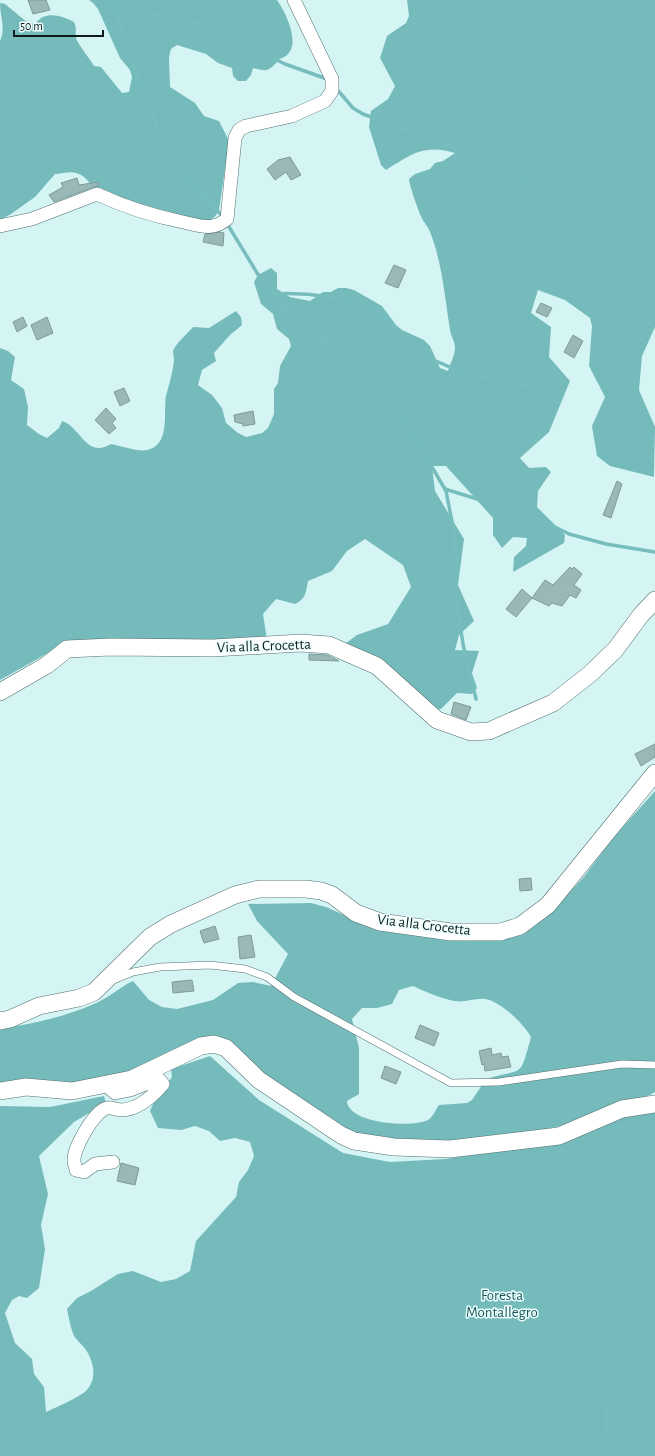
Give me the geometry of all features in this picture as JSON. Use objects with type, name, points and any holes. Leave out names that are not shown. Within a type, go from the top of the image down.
[{"type":"street","points":[[0,226],[32,219],[97,194],[124,206],[160,217],[202,226],[212,226],[222,223],[227,219],[235,138],[239,130],[246,126],[298,114],[325,100],[332,91],[332,79],[294,0]]},
{"type":"street","name":"Via alla Crocetta","points":[[0,692],[47,664],[67,649],[112,647],[214,648],[300,643],[329,645],[377,666],[437,720],[470,732],[489,731],[553,702],[590,674],[615,650],[641,615],[655,600]]},
{"type":"street","name":"Via alla Crocetta","points":[[0,1020],[10,1019],[39,1006],[79,998],[94,992],[150,937],[171,924],[235,895],[259,888],[306,889],[321,891],[332,896],[356,912],[380,922],[451,932],[500,932],[520,926],[548,905],[655,773]]},
{"type":"street","points":[[0,1091],[26,1087],[72,1091],[106,1085],[132,1079],[201,1046],[214,1044],[226,1048],[259,1080],[341,1135],[354,1141],[401,1147],[450,1149],[559,1136],[622,1109],[655,1104]]},
{"type":"street","points":[[106,1085],[115,1093],[130,1090],[159,1079],[163,1084],[156,1093],[137,1106],[123,1110],[107,1108],[97,1113],[86,1127],[73,1160],[76,1170],[84,1172],[95,1164],[113,1162]]},
{"type":"lane","points":[[103,984],[133,972],[160,968],[210,965],[245,969],[267,977],[294,997],[419,1064],[451,1083],[499,1082],[622,1064],[655,1065]]},
{"type":"green space","points":[[89,0],[277,0],[280,5],[287,19],[292,35],[291,50],[268,70],[253,68],[251,75],[246,81],[238,81],[233,76],[232,68],[218,63],[206,54],[177,45],[171,49],[169,57],[170,87],[195,103],[204,116],[219,121],[229,141],[219,210],[212,219],[201,220],[172,215],[108,196],[100,192],[80,174],[71,172],[55,174],[35,197],[0,220],[0,41],[3,27],[0,3],[5,4],[28,23],[36,23],[40,19],[49,15],[60,16],[74,22],[77,41],[94,66],[101,67],[122,93],[129,92],[132,77],[130,70],[120,58],[98,9]]},
{"type":"green space","points":[[407,0],[655,0],[655,327],[642,356],[639,390],[655,427],[654,477],[610,466],[597,456],[592,426],[605,397],[589,366],[592,326],[590,318],[565,300],[538,290],[531,313],[551,327],[549,357],[570,381],[549,432],[520,458],[529,468],[546,467],[551,472],[538,491],[537,507],[565,535],[564,543],[513,572],[514,557],[526,546],[527,538],[513,537],[502,548],[493,535],[493,518],[446,466],[432,466],[435,491],[464,539],[458,585],[474,621],[459,635],[455,650],[479,651],[472,673],[477,688],[472,694],[457,693],[441,709],[433,709],[342,646],[357,635],[388,624],[411,587],[403,565],[365,539],[347,551],[332,571],[308,581],[305,595],[299,602],[295,604],[276,599],[263,614],[267,640],[57,648],[0,680],[0,348],[8,351],[15,357],[11,380],[24,389],[28,407],[27,425],[47,438],[59,428],[62,421],[69,424],[84,440],[95,448],[102,448],[111,444],[139,450],[147,450],[155,447],[160,442],[163,435],[166,396],[172,374],[174,360],[173,351],[176,345],[193,327],[209,328],[236,311],[241,317],[242,325],[230,335],[214,353],[216,361],[202,370],[198,385],[212,395],[222,408],[226,423],[238,433],[246,437],[262,433],[268,428],[274,414],[274,389],[278,383],[280,366],[291,346],[289,339],[277,329],[273,314],[261,304],[254,282],[258,275],[271,268],[277,273],[277,289],[290,297],[310,301],[323,292],[331,292],[338,288],[346,288],[354,290],[382,306],[396,325],[402,330],[424,340],[430,346],[440,368],[448,371],[455,346],[450,330],[440,268],[434,244],[418,208],[409,179],[415,174],[430,169],[435,163],[443,161],[455,153],[444,150],[426,150],[403,159],[386,170],[381,165],[369,127],[371,111],[388,99],[395,86],[380,58],[387,36],[406,23],[409,16]]},
{"type":"green space","points":[[655,791],[655,1092],[650,1095],[598,1110],[564,1125],[509,1138],[444,1145],[351,1135],[266,1079],[223,1039],[124,1074],[67,1084],[0,1083],[0,1027],[23,1025],[67,1014],[93,1005],[133,981],[149,1000],[162,1007],[177,1009],[213,1000],[238,983],[253,982],[271,986],[288,954],[257,921],[248,904],[311,903],[326,907],[371,927],[386,931],[451,941],[473,938],[553,910],[583,878],[613,838]],"holes":[[[413,986],[438,997],[454,1001],[485,999],[491,1000],[504,1008],[518,1020],[531,1037],[522,1066],[519,1070],[514,1072],[486,1079],[472,1100],[467,1103],[439,1105],[428,1120],[409,1124],[396,1124],[369,1119],[358,1115],[350,1109],[347,1101],[359,1094],[359,1048],[352,1019],[362,1008],[377,1008],[392,1004],[399,990]]]},
{"type":"green space","name":"Foresta Montallegro","points":[[210,1056],[259,1100],[343,1153],[390,1162],[445,1159],[559,1142],[628,1115],[655,1112],[655,1456],[0,1456],[0,1106],[50,1107],[104,1096],[106,1103],[74,1122],[39,1156],[48,1194],[41,1225],[45,1249],[39,1288],[27,1298],[19,1296],[12,1300],[5,1313],[15,1343],[32,1359],[34,1374],[44,1387],[46,1412],[82,1394],[87,1390],[93,1379],[93,1367],[89,1355],[74,1336],[67,1309],[77,1298],[118,1274],[133,1271],[161,1282],[176,1279],[190,1271],[196,1241],[236,1197],[239,1182],[248,1170],[254,1156],[250,1142],[235,1138],[220,1141],[209,1131],[195,1126],[181,1130],[158,1128],[150,1111],[153,1104],[172,1077],[171,1069]]},
{"type":"building","points":[[28,0],[46,0],[50,10],[33,14]]},
{"type":"building","points":[[290,157],[301,175],[291,180],[286,172],[275,180],[267,169],[278,160]]},
{"type":"building","points":[[77,178],[79,185],[98,182],[99,185],[54,202],[49,195],[63,187],[61,183]]},
{"type":"building","points":[[220,232],[224,233],[223,246],[203,242],[205,234]]},
{"type":"building","points":[[394,265],[406,270],[398,288],[385,283]]},
{"type":"building","points":[[541,303],[552,308],[547,317],[536,312]]},
{"type":"building","points":[[23,317],[27,326],[17,332],[13,322]]},
{"type":"building","points":[[47,317],[53,333],[37,340],[31,325]]},
{"type":"building","points":[[573,335],[583,341],[574,358],[564,352]]},
{"type":"building","points":[[124,388],[130,401],[120,406],[114,392]]},
{"type":"building","points":[[106,408],[116,419],[112,423],[116,428],[109,434],[95,420]]},
{"type":"building","points":[[253,411],[255,424],[243,426],[243,424],[235,422],[234,415]]},
{"type":"building","points":[[617,481],[622,484],[611,518],[603,515]]},
{"type":"building","points":[[570,567],[572,569],[574,567],[582,574],[574,585],[581,590],[576,598],[570,595],[562,606],[552,603],[549,606],[532,598],[545,580],[553,585]]},
{"type":"building","points":[[522,589],[532,598],[516,617],[506,609]]},
{"type":"building","points":[[309,654],[327,655],[339,661],[309,660]]},
{"type":"building","points":[[454,702],[471,707],[466,720],[451,714]]},
{"type":"building","points":[[655,744],[655,757],[641,766],[635,754]]},
{"type":"building","points":[[531,878],[532,890],[520,891],[519,879]]},
{"type":"building","points":[[215,926],[219,939],[204,943],[200,931]]},
{"type":"building","points":[[251,935],[255,957],[240,959],[238,937]]},
{"type":"building","points":[[192,980],[194,991],[173,993],[172,982]]},
{"type":"building","points":[[420,1025],[439,1033],[434,1046],[415,1038]]},
{"type":"building","points":[[491,1048],[492,1055],[501,1053],[502,1057],[508,1056],[511,1067],[485,1071],[479,1051]]},
{"type":"building","points":[[385,1066],[401,1072],[396,1084],[381,1078]]},
{"type":"building","points":[[121,1163],[139,1168],[135,1185],[117,1181]]},
{"type":"waterway","points":[[108,0],[115,7],[126,46],[161,136],[184,172],[223,217],[270,294],[294,317],[386,388],[446,491],[455,537],[456,598],[463,644],[476,699]]},
{"type":"waterway","points":[[115,7],[203,24],[285,64],[327,79]]},
{"type":"waterway","points":[[335,87],[353,108],[363,114],[454,148],[655,236]]},
{"type":"waterway","points":[[270,294],[313,295],[358,304],[371,309],[382,316],[415,347],[436,361],[470,374],[530,386]]},
{"type":"waterway","points":[[445,489],[535,517],[569,534],[606,544],[655,552]]},
{"type":"waterway","points":[[428,1402],[452,1456]]},
{"type":"waterway","points":[[607,1405],[608,1456]]}]
